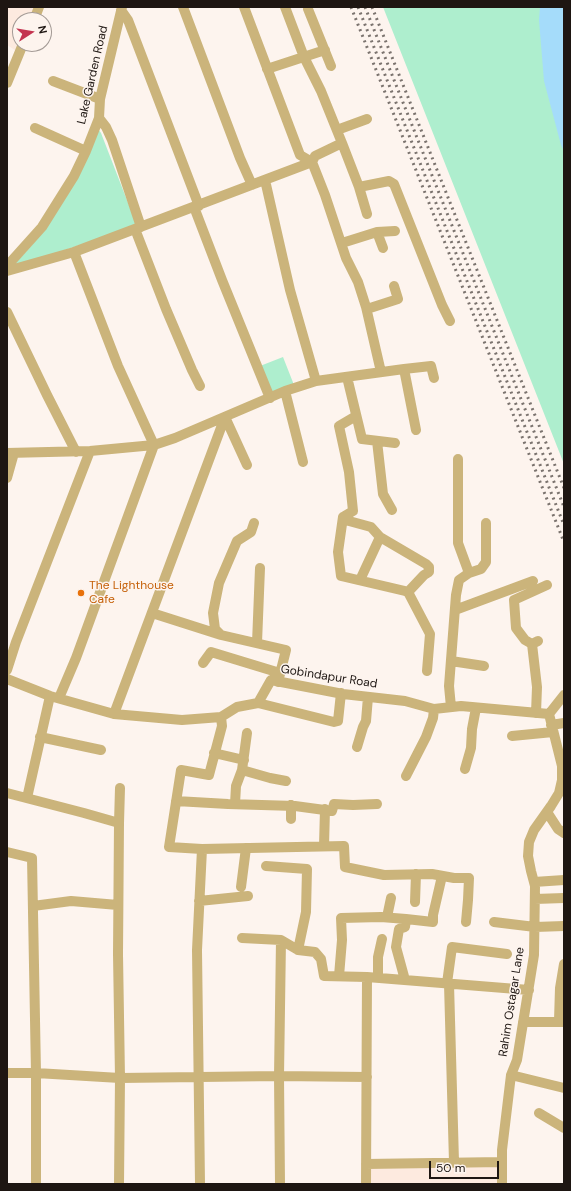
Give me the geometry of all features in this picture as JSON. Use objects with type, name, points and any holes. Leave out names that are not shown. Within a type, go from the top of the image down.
[{"type":"street","points":[[183,7],[240,158],[252,185]]},
{"type":"street","points":[[244,7],[300,155],[312,162],[325,195],[346,258],[358,282],[367,309],[381,372]]},
{"type":"street","points":[[285,7],[304,57],[321,91],[337,130],[359,187],[367,214]]},
{"type":"street","points":[[121,9],[128,20],[197,206],[222,280],[270,398]]},
{"type":"street","name":"Lake Garden Road","points":[[7,266],[42,227],[74,176],[86,151],[99,118],[100,99],[121,9]]},
{"type":"street","points":[[308,9],[331,66]]},
{"type":"street","points":[[267,69],[325,50]]},
{"type":"street","points":[[7,82],[20,52]]},
{"type":"street","points":[[53,81],[100,99]]},
{"type":"street","points":[[99,118],[106,127],[112,140],[138,228],[166,309],[200,386]]},
{"type":"street","points":[[337,130],[367,119]]},
{"type":"street","points":[[35,128],[86,151]]},
{"type":"street","points":[[7,271],[74,252],[252,185],[312,162],[315,156],[342,143]]},
{"type":"street","points":[[265,180],[290,290],[316,380]]},
{"type":"street","points":[[359,187],[389,181],[394,184],[450,322]]},
{"type":"street","points":[[342,243],[377,232],[395,231]]},
{"type":"street","points":[[377,232],[383,248]]},
{"type":"street","points":[[27,798],[40,737],[54,697],[76,658],[154,445],[118,366],[74,252]]},
{"type":"street","points":[[367,309],[398,299],[394,286]]},
{"type":"street","points":[[7,312],[76,452]]},
{"type":"street","points":[[7,478],[11,453],[76,452],[154,445],[176,438],[284,391],[316,380],[431,366],[434,378]]},
{"type":"street","points":[[404,369],[416,430]]},
{"type":"street","points":[[347,377],[362,439],[395,443]]},
{"type":"street","points":[[284,391],[303,462]]},
{"type":"street","points":[[343,517],[353,511],[349,472],[340,426],[356,416]]},
{"type":"street","points":[[225,417],[247,465]]},
{"type":"street","points":[[114,714],[225,417]]},
{"type":"street","points":[[378,441],[383,494],[392,510]]},
{"type":"street","points":[[7,670],[16,642],[90,451]]},
{"type":"street","points":[[458,459],[458,543],[469,573]]},
{"type":"street","points":[[343,517],[349,521],[371,527],[380,537],[429,567],[429,572],[424,575],[408,592]]},
{"type":"street","points":[[343,517],[338,552],[341,576],[408,592],[430,634],[427,671]]},
{"type":"street","points":[[221,635],[215,629],[213,613],[219,583],[237,541],[252,532],[254,523]]},
{"type":"street","points":[[451,707],[449,686],[456,595],[460,580],[469,573],[481,569],[486,562],[486,523]]},
{"type":"street","points":[[360,580],[380,537]]},
{"type":"street","points":[[257,643],[260,568]]},
{"type":"street","points":[[455,610],[533,581]]},
{"type":"street","points":[[536,713],[537,687],[535,642],[525,640],[516,628],[514,600],[548,585]]},
{"type":"street","points":[[152,612],[221,635],[286,650],[279,677],[211,652],[203,663]]},
{"type":"street","points":[[451,661],[484,666]]},
{"type":"street","name":"Gobindapur Road","points":[[258,703],[271,680],[279,677],[341,693],[405,701],[434,709],[461,706],[549,714]]},
{"type":"street","points":[[7,679],[54,697],[114,714],[182,720],[221,717],[237,707],[258,703],[334,722],[338,721],[341,693]]},
{"type":"street","points":[[549,714],[564,695]]},
{"type":"street","points":[[358,747],[362,727],[366,721],[368,696]]},
{"type":"street","points":[[465,769],[471,748],[472,729],[476,708]]},
{"type":"street","points":[[406,776],[426,737],[433,718],[434,709]]},
{"type":"street","name":"Rahim Ostagar Lane","points":[[502,1184],[502,1150],[511,1075],[517,1060],[534,955],[535,899],[534,882],[528,856],[530,842],[534,830],[547,812],[559,802],[559,793],[563,784],[562,766],[549,714]]},
{"type":"street","points":[[221,717],[222,726],[209,775],[181,770],[169,847],[202,849],[344,846],[345,867],[384,875],[432,874],[454,878],[468,878],[466,922]]},
{"type":"street","points":[[512,736],[552,728],[564,723]]},
{"type":"street","points":[[235,804],[236,786],[243,765],[247,733]]},
{"type":"street","points":[[40,737],[101,750]]},
{"type":"street","points":[[214,753],[270,778],[286,781]]},
{"type":"street","points":[[119,1184],[120,1078],[118,905],[120,788]]},
{"type":"street","points":[[7,793],[119,823]]},
{"type":"street","points":[[176,801],[291,805],[332,811],[334,804],[377,804]]},
{"type":"street","points":[[291,805],[291,819]]},
{"type":"street","points":[[324,846],[325,809]]},
{"type":"street","points":[[547,812],[558,829],[564,833]]},
{"type":"street","points":[[241,887],[246,848]]},
{"type":"street","points":[[200,1184],[197,950],[202,849]]},
{"type":"street","points":[[7,852],[32,858],[34,906],[36,1184]]},
{"type":"street","points":[[266,866],[307,869],[306,912],[298,950]]},
{"type":"street","points":[[415,902],[416,874]]},
{"type":"street","points":[[340,976],[342,940],[340,918],[387,917],[433,922],[433,915],[442,876]]},
{"type":"street","points":[[534,882],[564,880]]},
{"type":"street","points":[[199,901],[248,896]]},
{"type":"street","points":[[387,917],[391,898]]},
{"type":"street","points":[[535,899],[564,898]]},
{"type":"street","points":[[34,906],[71,901],[118,905]]},
{"type":"street","points":[[405,980],[396,947],[398,929],[405,927],[406,920]]},
{"type":"street","points":[[494,922],[535,927],[564,926]]},
{"type":"street","points":[[242,938],[281,940],[298,950],[315,952],[321,959],[324,976],[367,977],[529,990]]},
{"type":"street","points":[[378,978],[378,957],[382,939]]},
{"type":"street","points":[[280,1184],[279,1076],[281,940]]},
{"type":"street","points":[[454,1162],[448,983],[452,948],[507,954]]},
{"type":"street","points":[[523,1022],[562,1022],[560,988],[564,964]]},
{"type":"street","points":[[366,1184],[367,977]]},
{"type":"street","points":[[7,1073],[36,1073],[120,1078],[279,1076],[367,1077]]},
{"type":"street","points":[[511,1075],[564,1088]]},
{"type":"street","points":[[539,1112],[564,1128]]},
{"type":"street","points":[[366,1164],[502,1162]]},
{"type":"shaded area","points":[[7,7],[36,7],[34,12],[12,12],[12,48],[7,45]]},
{"type":"shaded area","points":[[500,1164],[500,1184],[368,1184],[368,1165]]},
{"type":"green space","points":[[383,7],[564,7],[564,464]]},
{"type":"green space","points":[[96,126],[101,133],[137,226],[11,268],[32,245]]},
{"type":"green space","points":[[283,357],[294,385],[271,394],[260,366]]},
{"type":"water","points":[[540,7],[564,7],[564,151],[561,145],[544,81],[539,20]]},
{"type":"railway","points":[[351,7],[564,542]]},
{"type":"railway","points":[[358,7],[564,525]]},
{"type":"railway","points":[[365,7],[564,507]]},
{"type":"railway","points":[[372,7],[564,488]]},
{"type":"place","name":"The Lighthouse Cafe","points":[[81,593]]}]
